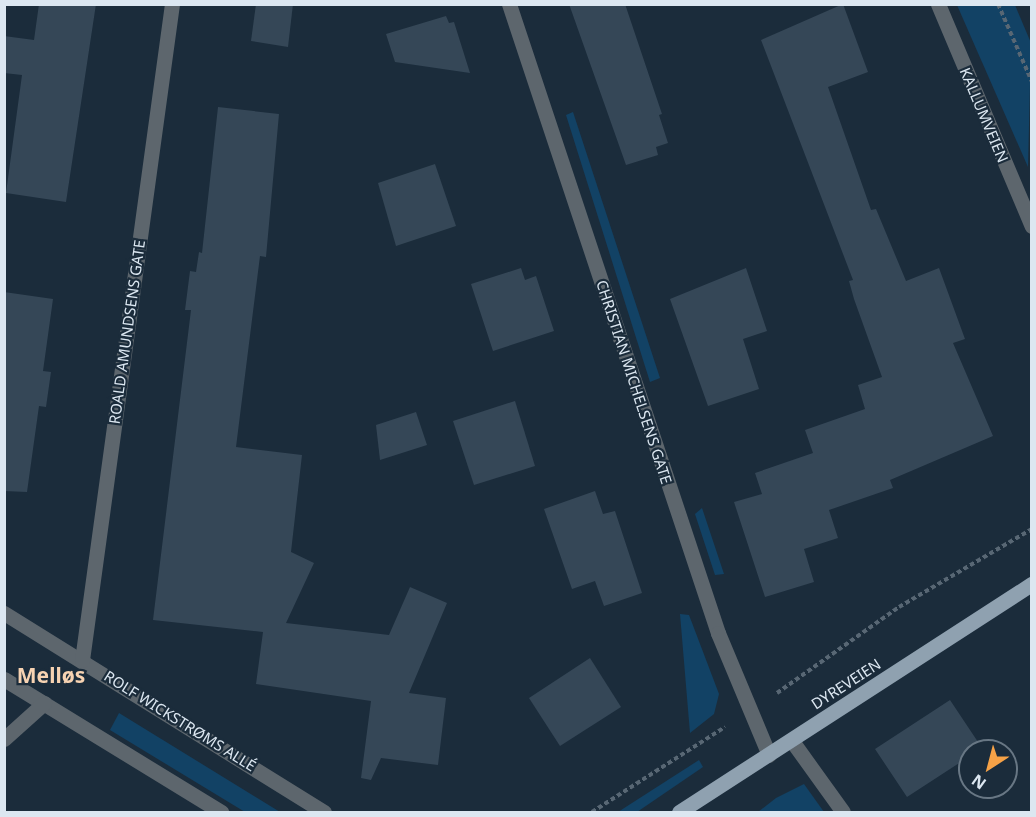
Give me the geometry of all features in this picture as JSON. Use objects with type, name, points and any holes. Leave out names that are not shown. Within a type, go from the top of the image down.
[{"type":"main road","name":"DYREVEIEN","points":[[679,813],[1032,584]]},
{"type":"street","name":"ROALD AMUNDSENS GATE","points":[[82,660],[172,4]]},
{"type":"street","name":"CHRISTIAN MICHELSENS GATE","points":[[509,4],[718,633],[769,755]]},
{"type":"street","name":"KALLUMVEIEN","points":[[938,4],[1032,226]]},
{"type":"street","name":"ROLF WICKSTRØMS ALLÉ","points":[[4,613],[324,813]]},
{"type":"street","points":[[4,679],[221,813]]},
{"type":"street","points":[[4,739],[44,703]]},
{"type":"street","points":[[792,741],[843,813]]},
{"type":"path","points":[[998,4],[1032,82]]},
{"type":"path","points":[[592,813],[749,711],[899,607],[1032,529]]},
{"type":"shaded area","points":[[957,5],[1015,5],[1031,43],[1028,167]]},
{"type":"shaded area","points":[[573,112],[660,378],[650,382],[566,115]]},
{"type":"shaded area","points":[[702,508],[724,574],[715,575],[695,514]]},
{"type":"shaded area","points":[[680,614],[689,615],[719,694],[714,714],[690,733]]},
{"type":"shaded area","points":[[119,713],[280,812],[245,812],[110,730]]},
{"type":"shaded area","points":[[699,760],[703,767],[637,812],[618,812]]},
{"type":"shaded area","points":[[804,784],[824,812],[758,812],[776,798]]},
{"type":"building","points":[[39,4],[96,4],[66,202],[6,193],[22,75],[4,73],[4,36],[34,40]]},
{"type":"building","points":[[256,4],[293,4],[288,47],[251,41]]},
{"type":"building","points":[[569,4],[625,4],[662,114],[659,115],[668,143],[656,147],[658,155],[626,165]]},
{"type":"building","points":[[843,4],[868,72],[828,87],[871,210],[876,209],[906,281],[939,268],[965,339],[953,343],[993,436],[890,480],[893,488],[829,510],[838,538],[804,549],[814,582],[765,597],[734,502],[762,494],[755,473],[813,453],[805,430],[865,409],[858,385],[882,377],[854,299],[849,281],[853,280],[761,40]]},
{"type":"building","points":[[446,16],[449,23],[454,22],[470,73],[395,62],[386,34]]},
{"type":"building","points":[[218,107],[279,114],[266,257],[260,256],[236,447],[302,455],[291,552],[314,563],[286,623],[389,635],[410,587],[447,603],[409,693],[446,698],[438,765],[381,758],[371,780],[361,778],[371,701],[256,684],[263,632],[153,620],[191,310],[185,310],[190,271],[196,272],[199,252],[202,253]]},
{"type":"building","points":[[435,164],[456,226],[396,246],[378,183]]},
{"type":"building","points":[[521,268],[525,280],[536,276],[554,331],[493,351],[471,284]]},
{"type":"building","points":[[746,268],[767,331],[743,339],[759,389],[708,406],[670,299]]},
{"type":"building","points":[[4,292],[53,299],[43,371],[51,372],[46,407],[39,406],[27,492],[4,491]]},
{"type":"building","points":[[515,401],[535,466],[474,485],[453,421]]},
{"type":"building","points":[[416,412],[427,445],[380,460],[376,425]]},
{"type":"building","points":[[595,491],[603,514],[615,511],[642,593],[604,606],[595,581],[572,589],[544,509]]},
{"type":"building","points":[[590,658],[621,707],[560,746],[529,698]]},
{"type":"building","points":[[950,700],[976,739],[958,739],[958,764],[907,797],[875,749]]},
{"type":"district","name":"Melløs","points":[[51,675]]}]
